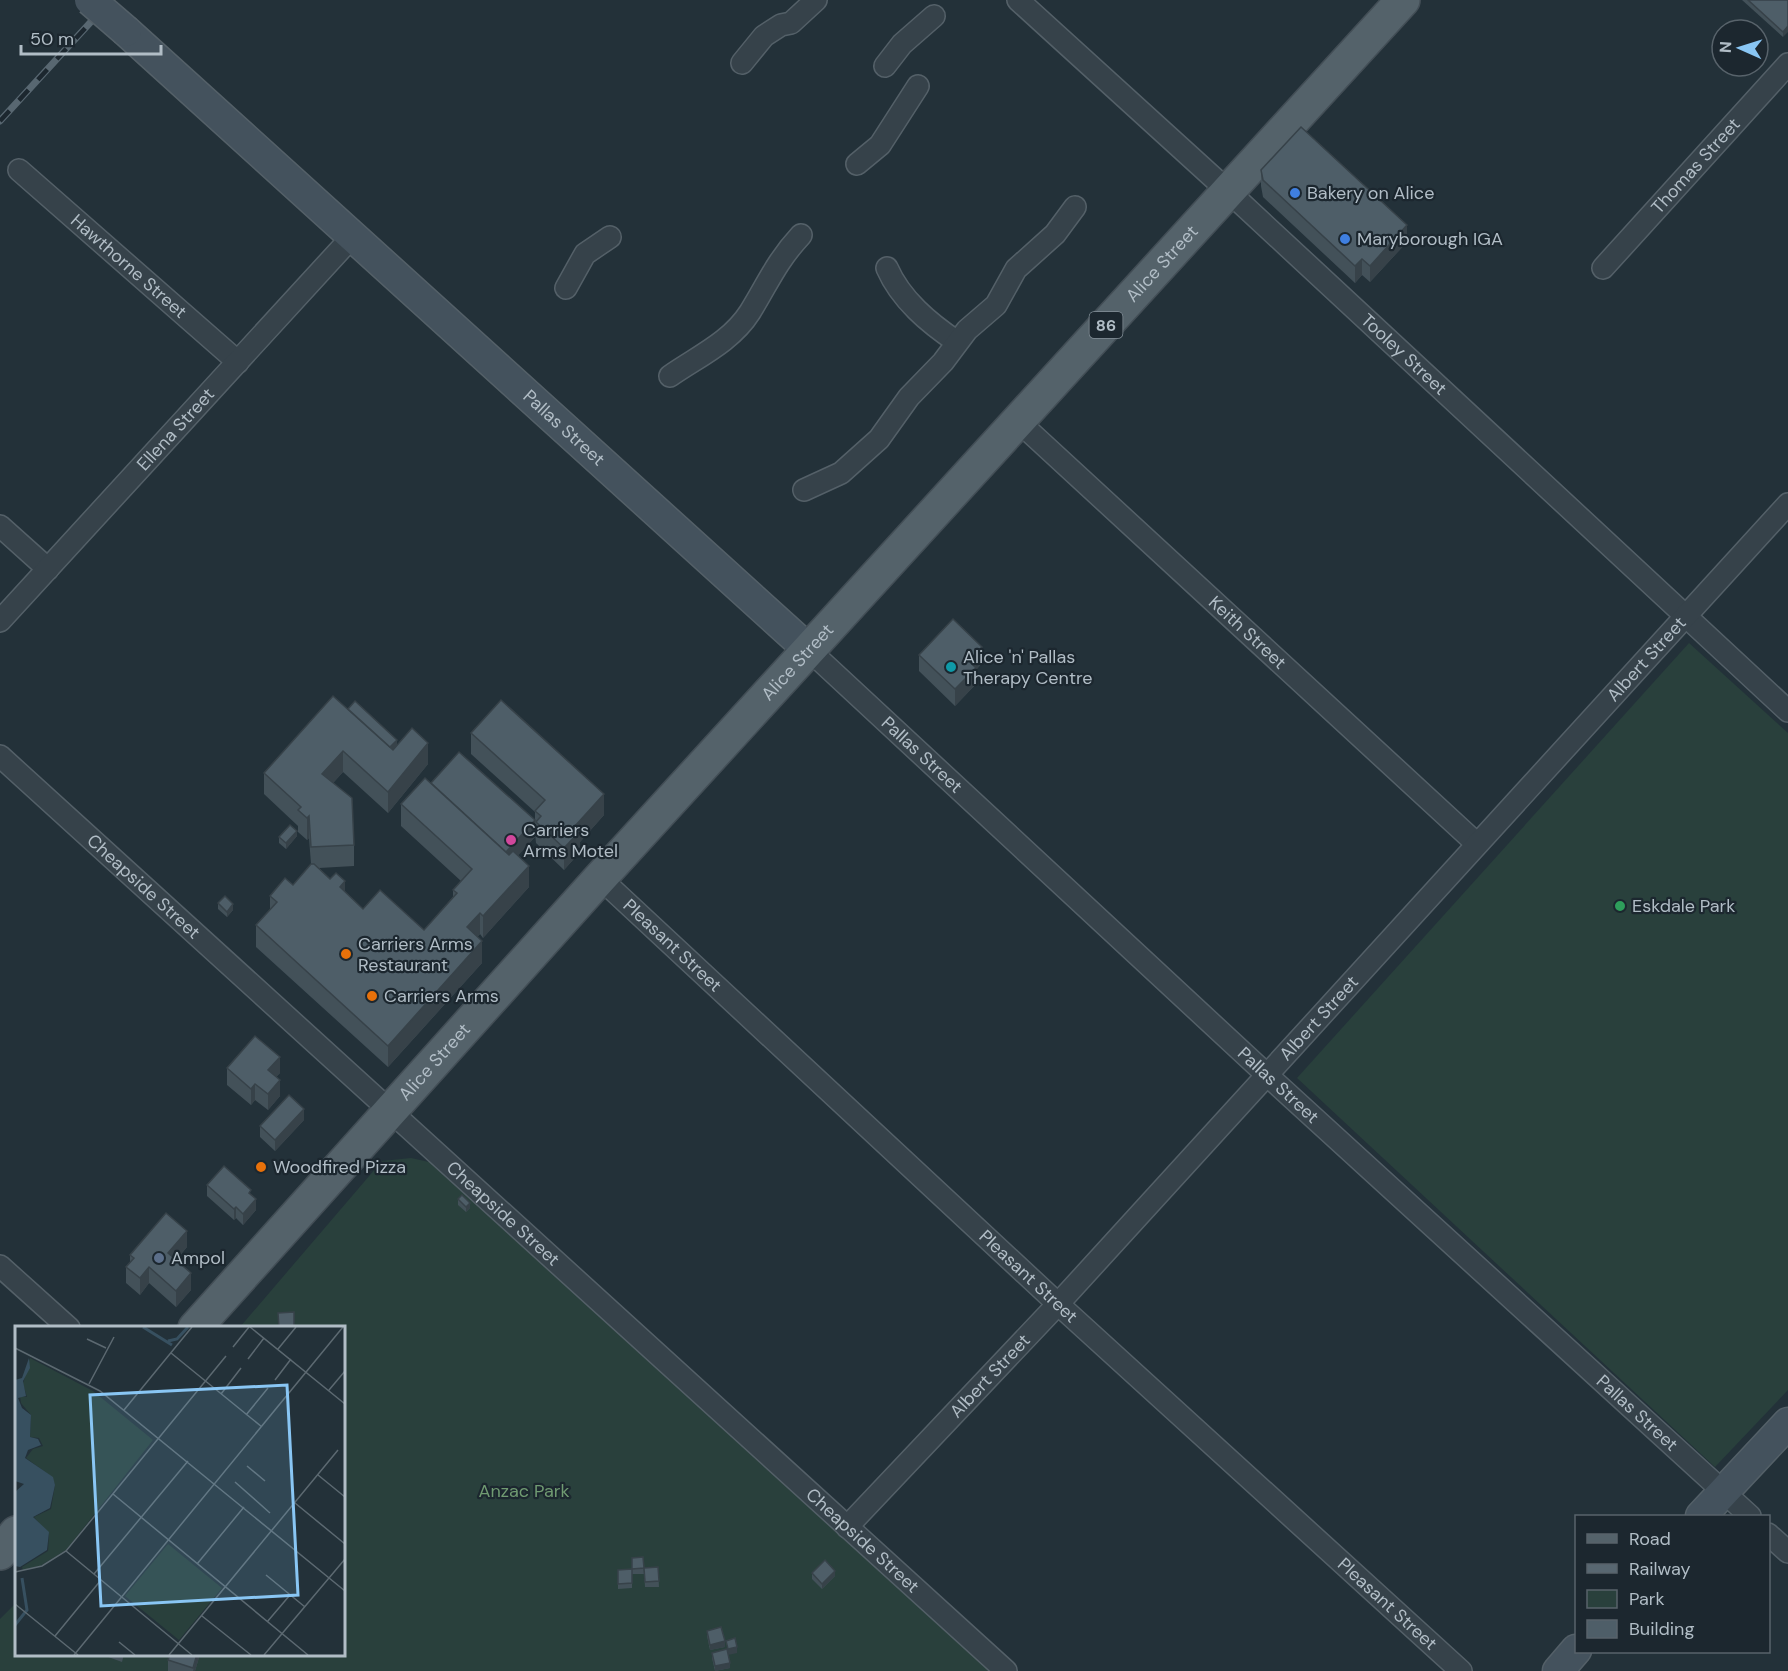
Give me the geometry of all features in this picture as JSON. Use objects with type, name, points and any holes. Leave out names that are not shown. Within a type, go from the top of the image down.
[{"type":"main road","name":"Alice Street","points":[[197,1326],[600,878],[1403,0]]},
{"type":"main road","points":[[0,1553],[15,1534]]},
{"type":"street","name":"Pallas Street","points":[[90,0],[809,650],[1267,1075],[1749,1515]]},
{"type":"street","points":[[742,63],[764,36],[781,25],[791,23],[816,0]]},
{"type":"street","name":"Tooley Street","points":[[1018,0],[1228,190],[1685,618],[1788,711]]},
{"type":"street","points":[[885,66],[902,44],[934,16]]},
{"type":"street","name":"Thomas Street","points":[[1603,268],[1785,73]]},
{"type":"street","points":[[857,164],[880,145],[918,86]]},
{"type":"street","name":"Hawthorne Street","points":[[19,170],[238,362]]},
{"type":"street","points":[[804,490],[841,473],[879,439],[909,397],[943,362],[967,330],[996,305],[1016,269],[1055,234],[1075,207]]},
{"type":"street","points":[[670,376],[713,348],[737,328],[750,313],[770,273],[801,235]]},
{"type":"street","points":[[566,288],[585,255],[610,237]]},
{"type":"street","name":"Ellena Street","points":[[0,621],[351,238]]},
{"type":"street","points":[[887,268],[899,290],[918,310],[957,342]]},
{"type":"street","name":"Keith Street","points":[[1018,421],[1477,844]]},
{"type":"street","name":"Albert Street","points":[[847,1527],[1058,1304],[1788,504]]},
{"type":"street","points":[[0,526],[48,569]]},
{"type":"street","name":"Cheapside Street","points":[[0,756],[1006,1671]]},
{"type":"street","name":"Pleasant Street","points":[[600,878],[1058,1304],[1461,1671]]},
{"type":"street","points":[[0,1266],[67,1326]]},
{"type":"street","points":[[1702,1515],[1788,1423]]},
{"type":"street","points":[[1770,1536],[1788,1552]]},
{"type":"green space","name":"Eskdale Park","points":[[1689,643],[1788,733],[1788,1390],[1715,1467],[1297,1078]]},
{"type":"green space","name":"Anzac Park","points":[[411,1158],[429,1162],[989,1671],[0,1671],[0,1619],[15,1604],[15,1656],[345,1656],[345,1326],[241,1326],[382,1161]]},
{"type":"building","points":[[1748,0],[1788,0],[1788,26],[1783,32]]},
{"type":"building","points":[[1301,127],[1407,225],[1370,266],[1362,259],[1355,266],[1263,180],[1261,170]]},
{"type":"building","name":"Alice 'n' Pallas Therapy Centre","points":[[953,619],[982,647],[969,661],[976,668],[955,689],[919,655]]},
{"type":"building","points":[[333,696],[393,750],[412,728],[428,743],[388,792],[343,751],[322,774],[352,798],[354,845],[311,847],[309,816],[307,818],[298,810],[301,807],[264,773]]},
{"type":"building","points":[[501,700],[604,794],[575,826],[580,831],[564,848],[536,822],[541,816],[535,811],[545,800],[471,733]]},
{"type":"building","points":[[355,701],[397,740],[390,747],[348,709]]},
{"type":"building","points":[[459,752],[535,820],[506,852],[431,783]]},
{"type":"building","points":[[425,778],[509,855],[513,851],[529,866],[483,916],[480,913],[467,927],[482,941],[388,1046],[256,925],[277,902],[270,896],[285,878],[293,885],[311,864],[314,864],[330,879],[336,873],[345,881],[340,887],[363,909],[380,890],[424,930],[457,893],[453,890],[472,869],[401,804]]},
{"type":"building","points":[[290,825],[297,831],[286,843],[279,837]]},
{"type":"building","points":[[225,896],[233,904],[227,912],[218,903]]},
{"type":"building","points":[[255,1036],[280,1057],[268,1070],[280,1080],[268,1094],[255,1084],[251,1089],[227,1068]]},
{"type":"building","points":[[289,1095],[304,1109],[275,1140],[260,1126]]},
{"type":"building","points":[[224,1166],[251,1190],[249,1193],[256,1199],[243,1214],[207,1185]]},
{"type":"building","points":[[462,1195],[470,1203],[466,1207],[458,1199]]},
{"type":"building","points":[[166,1213],[187,1231],[168,1253],[191,1273],[176,1291],[149,1267],[140,1278],[126,1267],[134,1258],[130,1255]]},
{"type":"building","points":[[294,1312],[294,1326],[279,1326],[278,1313]]},
{"type":"building","points":[[643,1557],[644,1568],[632,1569],[632,1558]]},
{"type":"building","points":[[825,1560],[835,1571],[822,1584],[812,1573]]},
{"type":"building","points":[[658,1567],[659,1581],[645,1582],[644,1568]]},
{"type":"building","points":[[632,1569],[632,1583],[618,1584],[618,1570]]},
{"type":"building","points":[[721,1627],[725,1641],[710,1645],[707,1631]]},
{"type":"building","points":[[735,1638],[737,1647],[728,1649],[726,1641]]},
{"type":"building","points":[[727,1649],[730,1663],[715,1666],[712,1653]]},
{"type":"building","points":[[169,1656],[196,1656],[193,1668],[168,1660]]},
{"type":"railway","points":[[0,121],[111,0]]},
{"type":"place","name":"Bakery on Alice","points":[[1295,193]]},
{"type":"place","name":"Maryborough IGA","points":[[1345,239]]},
{"type":"place","name":"Alice 'n' Pallas Therapy Centre","points":[[951,667]]},
{"type":"place","name":"Carriers Arms Motel","points":[[511,840]]},
{"type":"place","name":"Eskdale Park","points":[[1620,906]]},
{"type":"place","name":"Carriers Arms Restaurant","points":[[346,954]]},
{"type":"place","name":"Carriers Arms","points":[[372,996]]},
{"type":"place","name":"Woodfired Pizza","points":[[261,1167]]},
{"type":"place","name":"Ampol","points":[[159,1258]]}]
